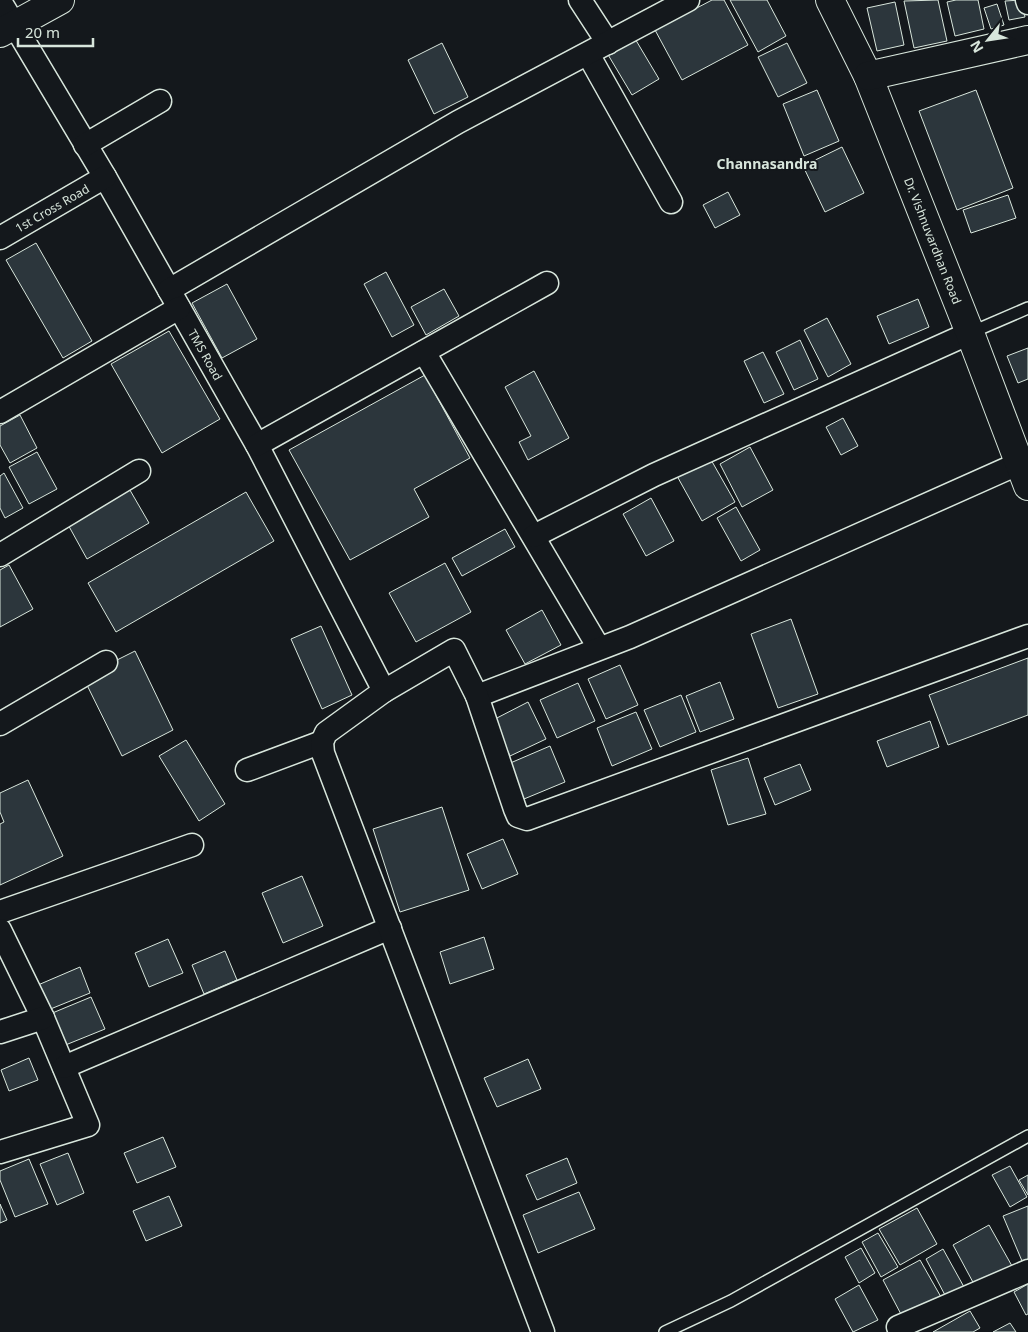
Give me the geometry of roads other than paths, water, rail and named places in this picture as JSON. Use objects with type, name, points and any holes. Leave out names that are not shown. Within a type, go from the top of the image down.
[{"type":"main road","points":[[7,29],[60,0]]},
{"type":"main road","name":"Dr. Vishnuvardhan Road","points":[[830,0],[868,76],[1024,475]]},
{"type":"main road","points":[[868,76],[1028,40]]},
{"type":"street","points":[[580,0],[608,43]]},
{"type":"street","points":[[0,412],[174,299],[458,122],[688,0]]},
{"type":"street","name":"TMS Road","points":[[0,1],[7,29],[105,177],[257,445],[384,691]]},
{"type":"street","points":[[588,54],[671,202]]},
{"type":"street","points":[[85,145],[160,101]]},
{"type":"street","name":"1st Cross Road","points":[[0,238],[105,177]]},
{"type":"street","points":[[257,445],[547,283]]},
{"type":"street","points":[[534,536],[654,475],[970,333]]},
{"type":"street","points":[[424,352],[599,648]]},
{"type":"street","points":[[0,555],[139,470]]},
{"type":"street","points":[[477,696],[630,637],[1024,475]]},
{"type":"street","points":[[543,1332],[323,753],[322,742],[326,732],[384,691],[454,650],[477,696],[518,816],[527,819],[1028,636]]},
{"type":"street","points":[[0,724],[106,662]]},
{"type":"street","points":[[247,770],[322,742]]},
{"type":"street","points":[[0,912],[192,845]]},
{"type":"street","points":[[64,1067],[390,928]]},
{"type":"street","points":[[0,930],[43,1018],[88,1125],[0,1152]]},
{"type":"street","points":[[0,1032],[43,1018]]},
{"type":"street","points":[[898,1327],[1028,1271]]},
{"type":"lane","points":[[970,333],[1028,308]]},
{"type":"lane","points":[[665,1332],[731,1301],[1028,1136]]},
{"type":"district","name":"Channasandra","points":[[767,163]]}]
